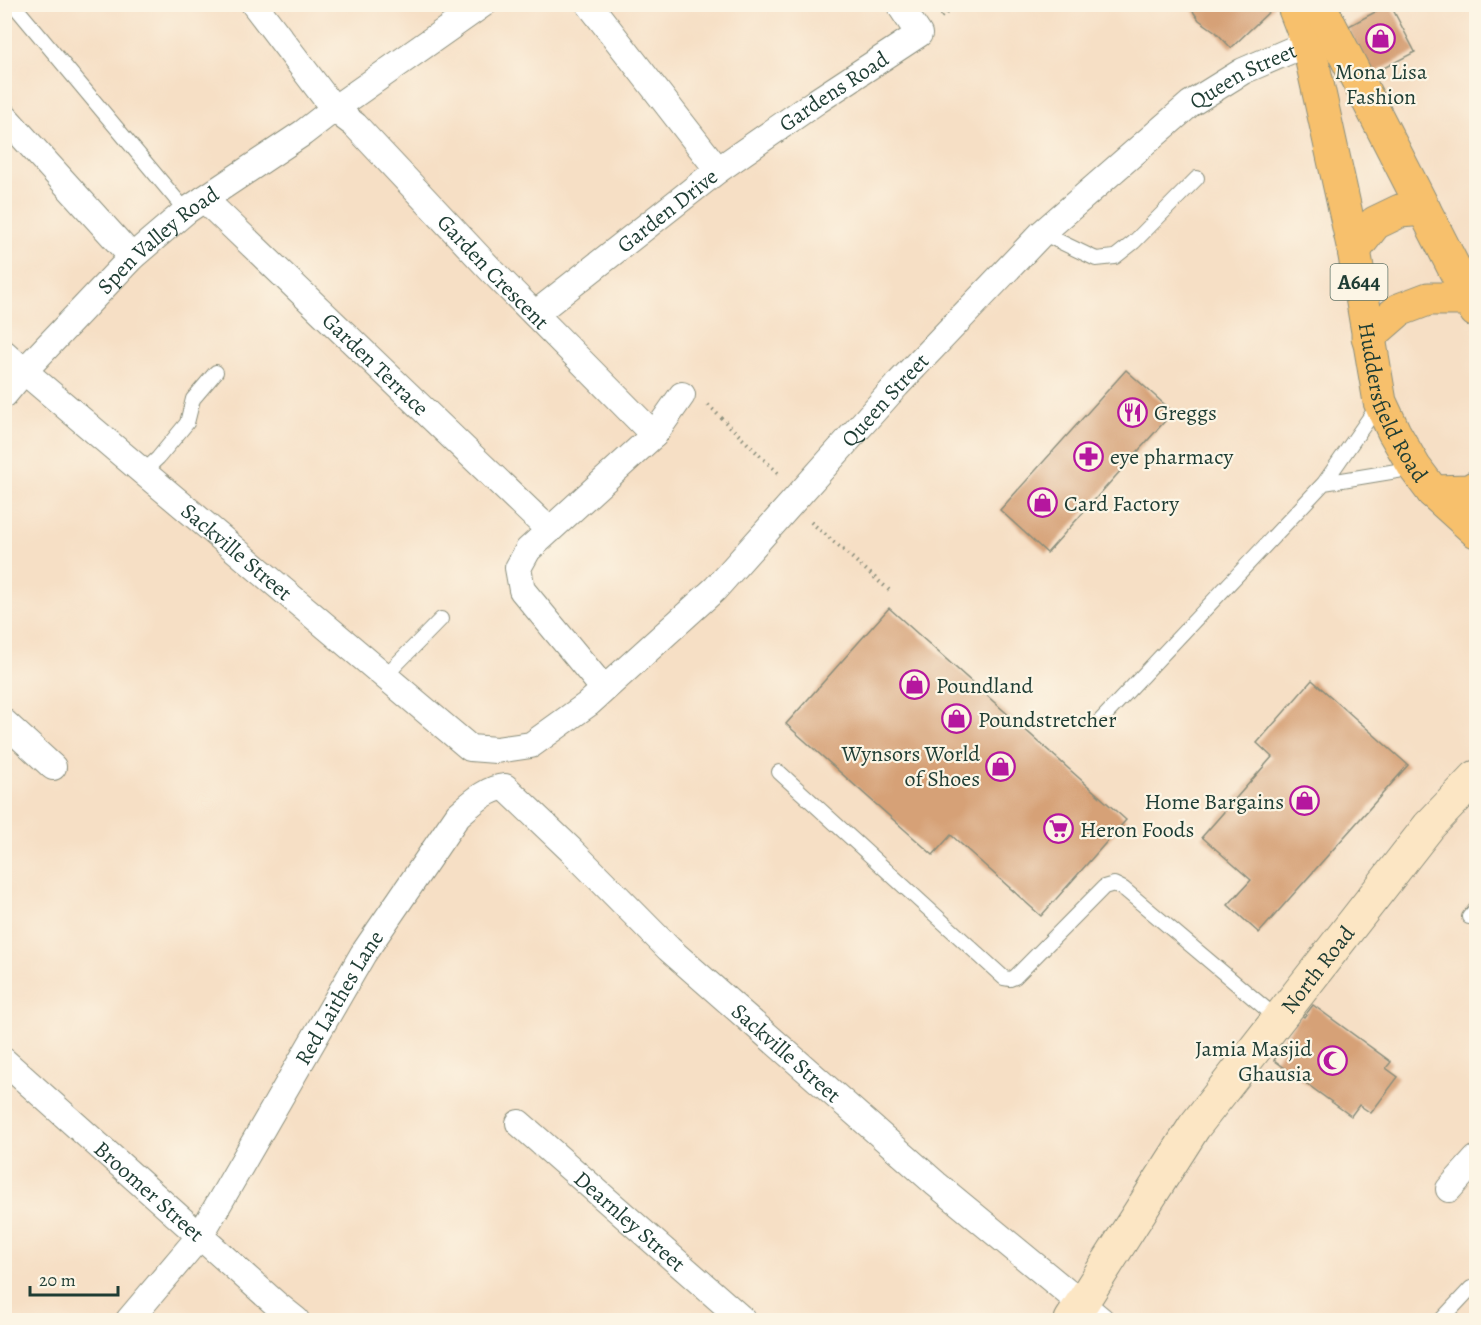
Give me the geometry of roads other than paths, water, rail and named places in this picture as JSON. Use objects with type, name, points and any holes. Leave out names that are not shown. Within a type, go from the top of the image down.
[{"type":"highway","name":"Huddersfield Road","points":[[1293,4],[1308,43],[1354,250],[1380,402],[1394,432],[1424,480],[1476,531]]},
{"type":"highway","name":"A644","points":[[1325,8],[1473,305]]},
{"type":"highway","name":"A644","points":[[1354,250],[1375,223],[1400,211],[1424,209]]},
{"type":"highway","name":"A644","points":[[1368,337],[1399,310],[1428,299],[1473,305]]},
{"type":"highway","points":[[1424,480],[1469,491],[1476,487]]},
{"type":"street","points":[[254,4],[334,109]]},
{"type":"street","name":"Spen Valley Road","points":[[4,395],[132,257],[195,205],[303,133],[483,4]]},
{"type":"street","name":"Garden Drive","points":[[535,314],[718,170],[590,4]]},
{"type":"street","name":"Gardens Road","points":[[718,170],[919,34],[899,4]]},
{"type":"street","points":[[1308,43],[1325,8]]},
{"type":"street","name":"Queen Street","points":[[470,748],[496,750],[531,745],[588,704],[715,590],[897,385],[1042,233],[1190,104],[1243,71],[1308,43]]},
{"type":"street","name":"Garden Crescent","points":[[334,109],[356,125],[491,270],[654,435]]},
{"type":"street","points":[[4,116],[132,257]]},
{"type":"street","name":"Garden Terrace","points":[[195,205],[549,530]]},
{"type":"street","name":"Sackville Street","points":[[4,353],[470,748]]},
{"type":"street","points":[[604,689],[522,590],[518,568],[528,550],[654,435],[682,395]]},
{"type":"street","points":[[7,728],[53,767]]},
{"type":"street","name":"North Road","points":[[1085,1315],[1194,1127],[1429,826],[1476,777]]},
{"type":"street","name":"Red Laithes Lane","points":[[129,1320],[200,1236],[363,954],[458,815],[498,787],[505,787]]},
{"type":"street","name":"Sackville Street","points":[[505,787],[669,949],[1085,1315]]},
{"type":"street","name":"Broomer Street","points":[[4,1061],[296,1320]]},
{"type":"street","name":"Dearnley Street","points":[[519,1123],[742,1320]]},
{"type":"street","points":[[1449,1189],[1476,1158]]},
{"type":"lane","name":"Garden Terrace","points":[[13,4],[195,205]]},
{"type":"lane","points":[[1042,233],[1096,259],[1115,258],[1134,242],[1197,178]]},
{"type":"lane","points":[[143,472],[158,458],[187,423],[194,399],[216,372]]},
{"type":"lane","points":[[1099,722],[1324,483],[1380,402]]},
{"type":"lane","points":[[1324,483],[1424,480]]},
{"type":"lane","points":[[384,677],[441,620]]},
{"type":"lane","points":[[779,772],[1004,978],[1015,978],[1104,887],[1114,884],[1124,889],[1278,1019]]},
{"type":"lane","points":[[1441,1320],[1471,1288],[1476,1287]]},
{"type":"place","name":"Mona Lisa Fashion","points":[[1381,39]]},
{"type":"place","name":"Greggs","points":[[1133,412]]},
{"type":"place","name":"eye pharmacy","points":[[1089,456]]},
{"type":"place","name":"Card Factory","points":[[1043,503]]},
{"type":"place","name":"Poundland","points":[[915,685]]},
{"type":"place","name":"Poundstretcher","points":[[957,719]]},
{"type":"place","name":"Wynsors World of Shoes","points":[[1001,766]]},
{"type":"place","name":"Home Bargains","points":[[1305,801]]},
{"type":"place","name":"Heron Foods","points":[[1059,829]]},
{"type":"place","name":"Jamia Masjid Ghausia","points":[[1333,1061]]}]
